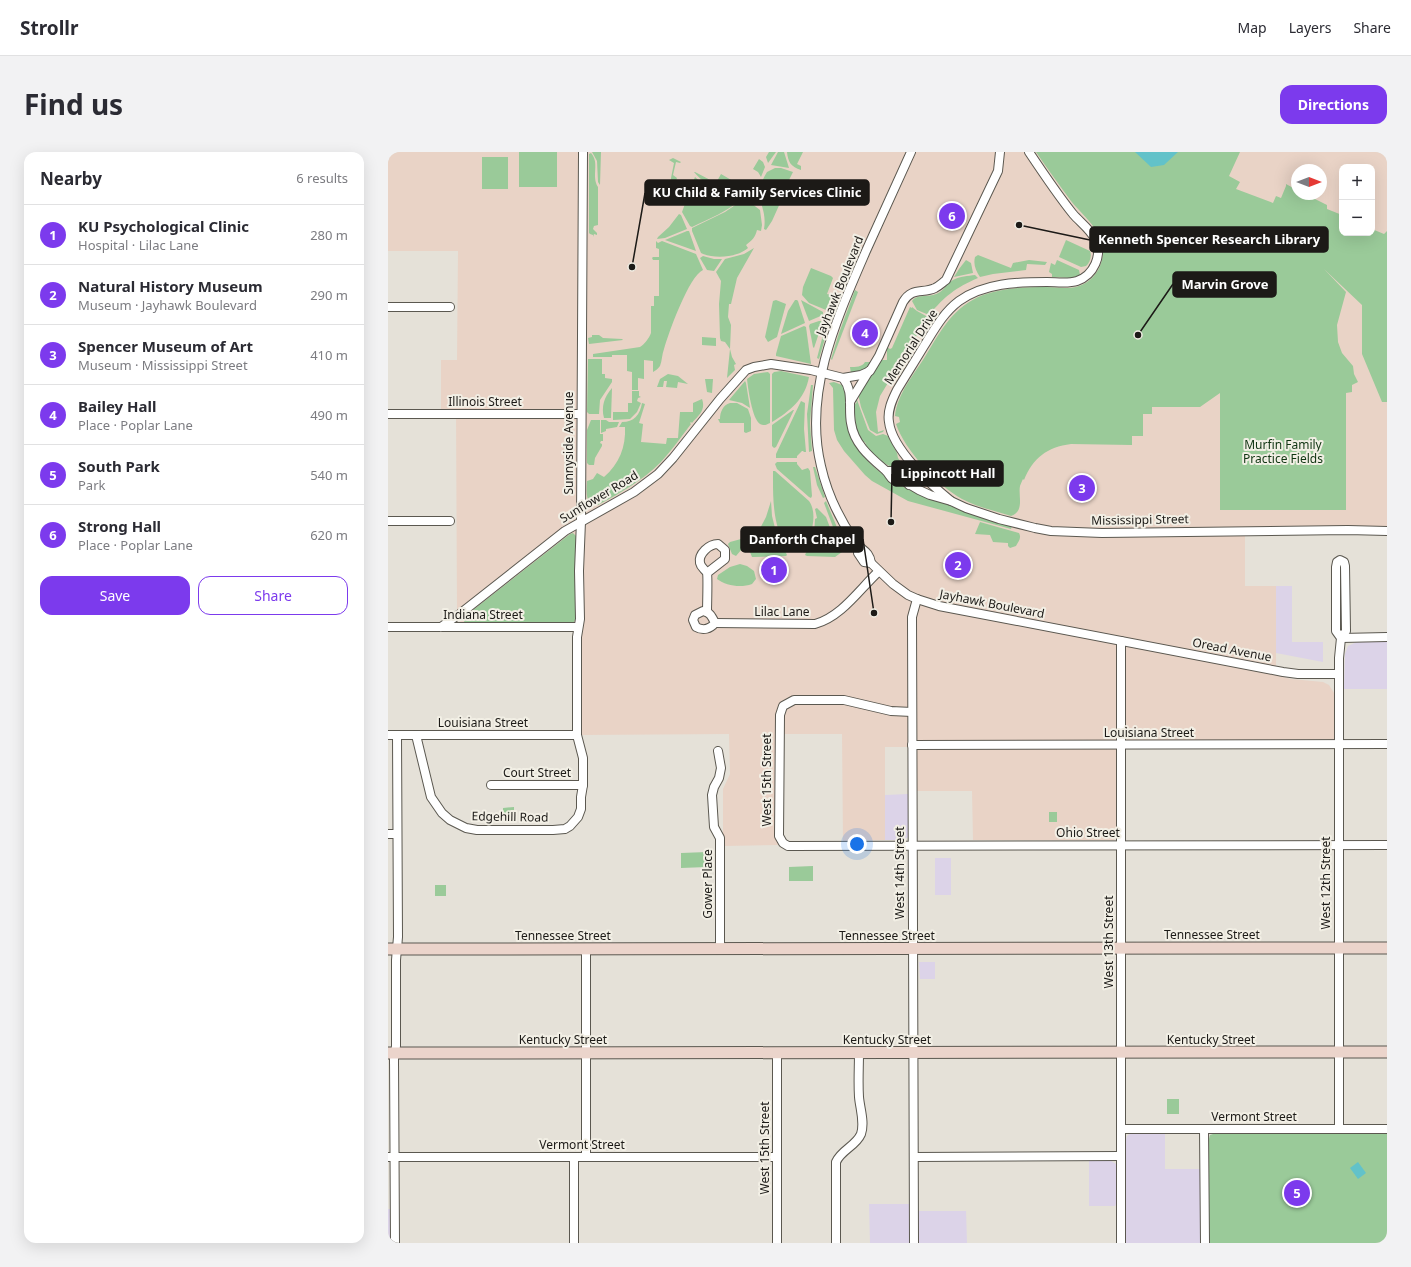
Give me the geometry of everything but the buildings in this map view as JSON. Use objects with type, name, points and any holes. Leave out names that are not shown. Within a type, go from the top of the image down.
[{"type":"main road","name":"Tennessee Street","points":[[392,949],[1387,948]]},
{"type":"main road","name":"Kentucky Street","points":[[392,1053],[1387,1052]]},
{"type":"street","name":"Sunnyside Avenue","points":[[577,735],[577,637],[580,619],[578,571],[581,521],[583,152]]},
{"type":"street","name":"Jayhawk Boulevard","points":[[911,152],[844,302],[828,347],[822,373],[817,400],[816,424],[818,452],[821,467],[837,511],[858,546],[864,549],[870,557],[871,563],[878,572],[893,584],[917,599],[939,606],[1121,641]]},
{"type":"street","points":[[850,402],[870,371],[905,299],[914,292],[934,289],[948,277],[998,171],[1000,152]]},
{"type":"street","name":"Memorial Drive","points":[[951,501],[934,487],[920,472],[895,440],[889,423],[889,411],[892,399],[897,390],[938,323],[946,313],[968,295],[986,288],[1021,283],[1078,281],[1090,272],[1098,257],[1098,247],[1093,235],[1074,215],[1029,152]]},
{"type":"street","points":[[388,307],[450,307]]},
{"type":"street","name":"Sunflower Road","points":[[441,627],[462,613],[565,531],[581,521],[603,511],[634,492],[658,474],[746,370],[771,364],[822,373]]},
{"type":"street","points":[[822,373],[843,378],[861,375],[870,371]]},
{"type":"street","name":"Mississippi Street","points":[[843,378],[850,389],[851,423],[857,441],[874,461],[887,471],[890,477],[896,481],[902,480],[930,495],[951,501],[966,508],[1035,528],[1076,533],[1341,530],[1387,531]]},
{"type":"street","name":"Illinois Street","points":[[388,414],[581,414]]},
{"type":"street","points":[[909,485],[920,472]]},
{"type":"street","points":[[388,521],[450,521]]},
{"type":"street","name":"West 12th Street","points":[[1339,1129],[1338,744],[1341,638],[1346,631],[1345,566],[1344,562],[1340,560],[1337,562],[1336,568],[1336,631],[1341,638]]},
{"type":"street","name":"Lilac Lane","points":[[707,612],[700,612],[695,615],[693,620],[694,625],[702,630],[709,628],[715,623],[815,624],[823,622],[833,616],[846,605],[878,572]]},
{"type":"street","points":[[707,573],[707,612],[715,623]]},
{"type":"street","name":"West 14th Street","points":[[914,1243],[912,616],[917,599]]},
{"type":"street","name":"Indiana Street","points":[[388,627],[578,627]]},
{"type":"street","points":[[1341,638],[1387,637]]},
{"type":"street","name":"Oread Avenue","points":[[1121,641],[1298,674],[1339,674]]},
{"type":"street","name":"West 13th Street","points":[[1121,641],[1121,1243]]},
{"type":"street","name":"West 15th Street","points":[[788,846],[779,836],[781,710],[786,704],[794,700],[844,700],[891,711],[912,712]]},
{"type":"street","name":"Louisiana Street","points":[[388,735],[577,735]]},
{"type":"street","points":[[394,1243],[391,1157],[392,949],[397,834],[397,735]]},
{"type":"street","name":"Edgehill Road","points":[[416,735],[431,798],[442,813],[457,825],[477,830],[553,830],[570,826],[578,817],[581,809],[583,758],[577,735]]},
{"type":"street","name":"Louisiana Street","points":[[912,744],[1387,744]]},
{"type":"street","name":"Gower Place","points":[[718,751],[721,768],[719,778],[712,795],[714,827],[720,838],[720,949]]},
{"type":"street","name":"Court Street","points":[[491,785],[583,785]]},
{"type":"street","points":[[388,834],[397,834]]},
{"type":"street","name":"Ohio Street","points":[[788,846],[1387,845]]},
{"type":"street","points":[[586,949],[586,1157]]},
{"type":"street","name":"West 15th Street","points":[[777,1053],[777,1243]]},
{"type":"street","points":[[836,1243],[836,1162],[840,1155],[857,1140],[862,1130],[859,1096],[859,1053]]},
{"type":"street","name":"Vermont Street","points":[[1121,1129],[1387,1129]]},
{"type":"street","points":[[1204,1129],[1205,1243]]},
{"type":"street","points":[[914,1157],[1121,1156]]},
{"type":"street","name":"Vermont Street","points":[[391,1157],[777,1157]]},
{"type":"street","points":[[574,1157],[574,1243]]},
{"type":"shaded area","points":[[388,152],[1387,152],[1387,528],[1245,529],[1245,586],[1276,586],[1276,675],[1291,679],[1323,682],[1329,685],[1334,693],[1334,741],[1329,743],[1214,740],[1117,741],[1117,836],[1114,840],[973,840],[972,791],[917,791],[916,747],[885,747],[885,840],[843,841],[842,734],[777,734],[776,831],[779,845],[723,846],[723,789],[730,774],[729,734],[580,735],[576,626],[461,624],[457,610],[456,409],[441,409],[441,360],[457,360],[458,251],[388,251]]},
{"type":"shaded area","points":[[1276,586],[1292,586],[1292,642],[1323,642],[1323,662],[1276,653]]},
{"type":"shaded area","points":[[1387,641],[1387,689],[1344,689],[1345,654],[1348,646],[1357,642]]},
{"type":"shaded area","points":[[908,794],[908,837],[899,840],[885,840],[885,795]]},
{"type":"shaded area","points":[[935,858],[951,858],[951,895],[935,895]]},
{"type":"shaded area","points":[[919,962],[935,962],[935,979],[920,979]]},
{"type":"shaded area","points":[[1131,1133],[1165,1133],[1165,1169],[1201,1169],[1201,1243],[1126,1243],[1126,1140],[1127,1136]]},
{"type":"shaded area","points":[[1089,1161],[1111,1161],[1116,1164],[1115,1206],[1089,1206]]},
{"type":"shaded area","points":[[869,1204],[910,1204],[910,1243],[870,1243]]},
{"type":"shaded area","points":[[388,1209],[391,1209],[391,1243],[388,1243]]},
{"type":"shaded area","points":[[917,1211],[966,1211],[967,1243],[917,1243]]},
{"type":"green space","points":[[519,152],[557,152],[557,187],[519,187]]},
{"type":"green space","points":[[592,152],[601,152],[600,185],[598,182],[597,161]]},
{"type":"green space","points":[[769,152],[776,152],[768,163],[766,157]]},
{"type":"green space","points":[[778,152],[784,152],[789,168],[771,165]]},
{"type":"green space","points":[[787,152],[803,152],[797,164],[801,166],[801,170],[791,164],[788,159]]},
{"type":"green space","name":"Murfin Family Practice Fields","points":[[1036,152],[1240,152],[1229,176],[1240,182],[1236,189],[1273,203],[1276,196],[1281,198],[1286,184],[1291,187],[1291,200],[1317,200],[1327,205],[1327,209],[1339,214],[1339,236],[1375,236],[1375,230],[1384,234],[1387,231],[1387,402],[1382,402],[1362,354],[1362,305],[1324,269],[1346,292],[1337,325],[1338,342],[1342,353],[1353,366],[1354,374],[1358,382],[1352,385],[1352,392],[1346,393],[1346,510],[1220,510],[1220,393],[1200,407],[1152,407],[1152,414],[1143,414],[1143,436],[1132,436],[1132,445],[1071,444],[1048,451],[1036,460],[1024,480],[1023,479],[1020,486],[1020,503],[1018,511],[1011,516],[980,507],[962,499],[943,485],[923,466],[900,434],[896,424],[900,422],[899,417],[895,416],[896,408],[907,384],[937,336],[956,312],[983,295],[998,291],[1014,288],[1076,287],[1084,284],[1096,274],[1100,267],[1103,252],[1099,236],[1090,222],[1071,201]]},
{"type":"green space","points":[[591,153],[595,161],[595,178],[598,187],[598,225],[594,226],[593,229],[597,235],[594,234],[593,237],[593,235],[589,233],[589,154]]},
{"type":"green space","points":[[482,157],[508,157],[508,189],[482,189]]},
{"type":"green space","points":[[673,158],[681,162],[676,162],[673,175],[677,178],[669,199],[666,200],[664,199],[666,193],[670,193],[674,163],[669,160]]},
{"type":"green space","points":[[759,159],[763,162],[765,167],[761,177],[758,172],[753,169]]},
{"type":"green space","points":[[775,168],[781,168],[793,172],[772,221],[766,230],[764,229],[765,221],[760,189],[767,172]]},
{"type":"green space","points":[[694,172],[716,183],[721,174],[733,181],[731,186],[739,191],[740,189],[743,193],[740,194],[720,190],[710,186]]},
{"type":"green space","points":[[695,177],[710,190],[687,198],[691,188],[698,191],[700,185],[693,182]]},
{"type":"green space","points":[[715,192],[741,198],[731,207],[692,227],[690,226],[682,212],[686,201],[698,194]]},
{"type":"green space","points":[[744,199],[760,210],[762,225],[761,231],[757,230],[753,239],[746,245],[748,248],[731,256],[718,257],[701,253],[692,228],[725,212]]},
{"type":"green space","points":[[679,214],[681,215],[687,229],[665,238],[657,239],[669,227]]},
{"type":"green space","points":[[689,231],[696,251],[665,240]]},
{"type":"green space","points":[[1066,240],[1090,251],[1091,255],[1089,263],[1086,266],[1081,267],[1059,257]]},
{"type":"green space","points":[[656,241],[658,243],[662,241],[696,254],[703,270],[692,282],[680,305],[663,351],[660,366],[653,372],[653,361],[644,360],[644,379],[638,378],[638,390],[632,390],[632,372],[627,371],[627,355],[593,357],[593,354],[640,347],[649,337],[651,333],[651,306],[654,306],[654,296],[659,296],[659,260],[653,260],[652,258],[659,257],[659,249],[656,248]]},
{"type":"green space","points":[[754,248],[737,278],[731,304],[729,304],[728,317],[731,325],[730,349],[725,342],[721,341],[720,338],[719,304],[721,281],[716,272],[725,259],[744,254]]},
{"type":"green space","points":[[978,255],[1011,268],[1013,263],[1029,260],[1047,262],[1045,265],[1027,264],[1026,270],[980,277],[974,263],[975,257]]},
{"type":"green space","points":[[703,256],[714,259],[722,259],[714,271],[707,270],[700,258]]},
{"type":"green space","points":[[966,260],[971,263],[973,273],[954,277],[959,269]]},
{"type":"green space","points":[[1057,260],[1079,270],[1080,275],[1071,278],[1052,277],[1052,274],[1049,272],[1051,263],[1055,265]]},
{"type":"green space","points":[[811,268],[833,278],[827,294],[831,295],[831,298],[826,310],[809,303],[802,295],[803,287]]},
{"type":"green space","points":[[975,275],[978,278],[951,293],[929,315],[917,310],[912,301],[916,297],[937,294],[950,282],[956,279],[964,276]]},
{"type":"green space","points":[[855,290],[858,292],[832,360],[831,359],[839,333]]},
{"type":"green space","points":[[776,300],[786,304],[777,337],[768,342],[765,337],[773,301]]},
{"type":"green space","points":[[795,300],[798,301],[805,323],[781,334],[788,311]]},
{"type":"green space","points":[[801,300],[823,312],[823,315],[809,321]]},
{"type":"green space","points":[[910,307],[928,317],[880,396],[876,412],[878,432],[884,430],[883,432],[877,434],[870,430],[861,407],[858,394],[882,356],[882,360],[887,360],[887,347],[890,349],[892,348]]},
{"type":"green space","points":[[821,321],[822,324],[814,348],[809,326],[810,324]]},
{"type":"green space","points":[[804,326],[806,327],[811,364],[776,356],[781,336]]},
{"type":"green space","points":[[824,334],[826,335],[819,359],[817,358]]},
{"type":"green space","points":[[592,335],[599,335],[603,338],[623,340],[589,344],[588,338],[592,337]]},
{"type":"green space","points":[[702,337],[716,338],[716,346],[702,345]]},
{"type":"green space","points":[[730,349],[736,364],[734,365],[735,370],[727,378]]},
{"type":"green space","points":[[588,359],[602,359],[602,374],[605,374],[605,378],[612,379],[612,382],[600,400],[599,414],[589,414],[587,412]]},
{"type":"green space","points":[[865,362],[871,362],[862,371],[851,374],[850,367],[861,366]]},
{"type":"green space","points":[[781,371],[809,377],[804,392],[796,404],[772,422],[772,374],[774,372]]},
{"type":"green space","points":[[768,372],[770,374],[770,423],[764,425],[757,421],[755,416],[747,379],[754,374]]},
{"type":"green space","points":[[668,374],[678,376],[688,384],[678,382],[677,388],[666,387],[667,381],[664,381],[663,387],[657,387],[660,379]]},
{"type":"green space","points":[[705,379],[713,379],[712,393],[707,392]]},
{"type":"green space","points":[[745,381],[750,408],[742,403],[729,400]]},
{"type":"green space","points":[[834,382],[842,385],[845,391],[848,426],[853,441],[861,454],[871,464],[893,481],[905,488],[962,510],[1012,526],[1011,529],[908,501],[872,481],[844,451],[837,440],[834,430],[833,388],[829,383]]},
{"type":"green space","points":[[811,385],[813,385],[810,423],[812,451],[809,452],[807,414]]},
{"type":"green space","points":[[612,388],[611,418],[604,418],[604,402]]},
{"type":"green space","points":[[632,391],[639,391],[639,396],[641,397],[638,398],[637,401],[641,403],[637,412],[630,419],[613,420],[613,412],[628,412],[628,403],[632,403]]},
{"type":"green space","points":[[856,397],[868,430],[876,436],[883,434],[888,436],[898,458],[901,462],[904,460],[910,466],[911,470],[909,474],[904,474],[877,458],[868,449],[865,444],[866,443],[859,437],[855,420],[855,404],[857,402],[855,401]]},
{"type":"green space","points":[[702,399],[703,406],[699,415],[692,423],[690,423],[691,424],[673,448],[654,469],[631,486],[598,505],[590,503],[587,497],[587,481],[593,479],[597,473],[604,477],[614,467],[623,448],[625,434],[625,427],[619,427],[622,422],[630,421],[636,417],[640,411],[642,403],[645,404],[639,423],[643,424],[641,442],[666,444],[667,438],[678,438],[680,412],[693,412],[693,403]]},
{"type":"green space","points":[[801,401],[805,403],[804,429],[806,452],[802,451],[797,458],[776,458],[776,454]]},
{"type":"green space","points":[[737,403],[748,409],[751,418],[751,431],[746,433],[744,432],[744,423],[720,423],[718,419],[720,419],[722,409],[725,405]]},
{"type":"green space","points":[[793,410],[776,447],[774,448],[772,446],[772,425]]},
{"type":"green space","points":[[591,420],[600,420],[600,434],[603,434],[603,441],[600,443],[602,446],[595,458],[594,465],[589,465],[587,463],[587,430]]},
{"type":"green space","points":[[601,420],[619,422],[617,427],[606,429],[606,431],[601,433]]},
{"type":"green space","points":[[777,462],[797,462],[802,470],[808,468],[810,471],[811,498],[777,469],[775,464]]},
{"type":"green space","points":[[813,467],[815,467],[825,497],[823,498],[817,485]]},
{"type":"green space","points":[[773,471],[775,471],[809,501],[812,507],[813,520],[811,534],[803,552],[789,551],[779,532],[776,523],[773,492]]},
{"type":"green space","points":[[771,501],[772,516],[776,532],[787,555],[752,557],[750,552],[752,544],[766,517]]},
{"type":"green space","points":[[826,501],[844,544],[842,545],[836,535],[824,503]]},
{"type":"green space","points":[[817,508],[826,517],[834,538],[842,552],[835,557],[805,555],[814,535],[815,519],[817,518],[815,509]]},
{"type":"green space","points":[[980,522],[1019,533],[1020,538],[1016,546],[1010,548],[1008,543],[993,542],[990,535],[975,534]]},
{"type":"green space","points":[[573,533],[576,536],[576,618],[574,622],[466,624],[463,620],[464,617]]},
{"type":"green space","points":[[753,534],[736,556],[732,554],[728,544],[730,542]]},
{"type":"green space","points":[[740,564],[747,566],[754,571],[756,579],[752,584],[734,586],[717,579],[718,575],[730,567]]},
{"type":"green space","points":[[514,807],[514,818],[503,818],[503,808]]},
{"type":"green space","points":[[1049,812],[1057,812],[1057,822],[1049,822]]},
{"type":"green space","points":[[707,852],[707,867],[681,868],[681,853]]},
{"type":"green space","points":[[813,866],[813,881],[789,881],[789,867]]},
{"type":"green space","points":[[435,885],[446,885],[446,896],[435,896]]},
{"type":"green space","points":[[1167,1099],[1179,1099],[1179,1114],[1167,1114]]},
{"type":"green space","points":[[1216,1133],[1387,1133],[1387,1243],[1208,1243],[1208,1143],[1210,1135]]},
{"type":"water","points":[[1135,152],[1178,152],[1164,165],[1151,167]]},
{"type":"water","points":[[1358,1162],[1366,1173],[1358,1179],[1350,1168]]},
{"type":"place","name":"Strong Hall","points":[[952,216]]},
{"type":"place","name":"Kenneth Spencer Research Library","points":[[1019,225]]},
{"type":"place","name":"KU Child & Family Services Clinic","points":[[632,267]]},
{"type":"place","name":"Bailey Hall","points":[[865,333]]},
{"type":"place","name":"Marvin Grove","points":[[1138,335]]},
{"type":"place","name":"Spencer Museum of Art","points":[[1082,488]]},
{"type":"place","name":"Lippincott Hall","points":[[891,522]]},
{"type":"place","name":"Natural History Museum","points":[[958,565]]},
{"type":"place","name":"KU Psychological Clinic","points":[[774,570]]},
{"type":"place","name":"Danforth Chapel","points":[[874,613]]},
{"type":"place","name":"South Park","points":[[1297,1193]]}]
